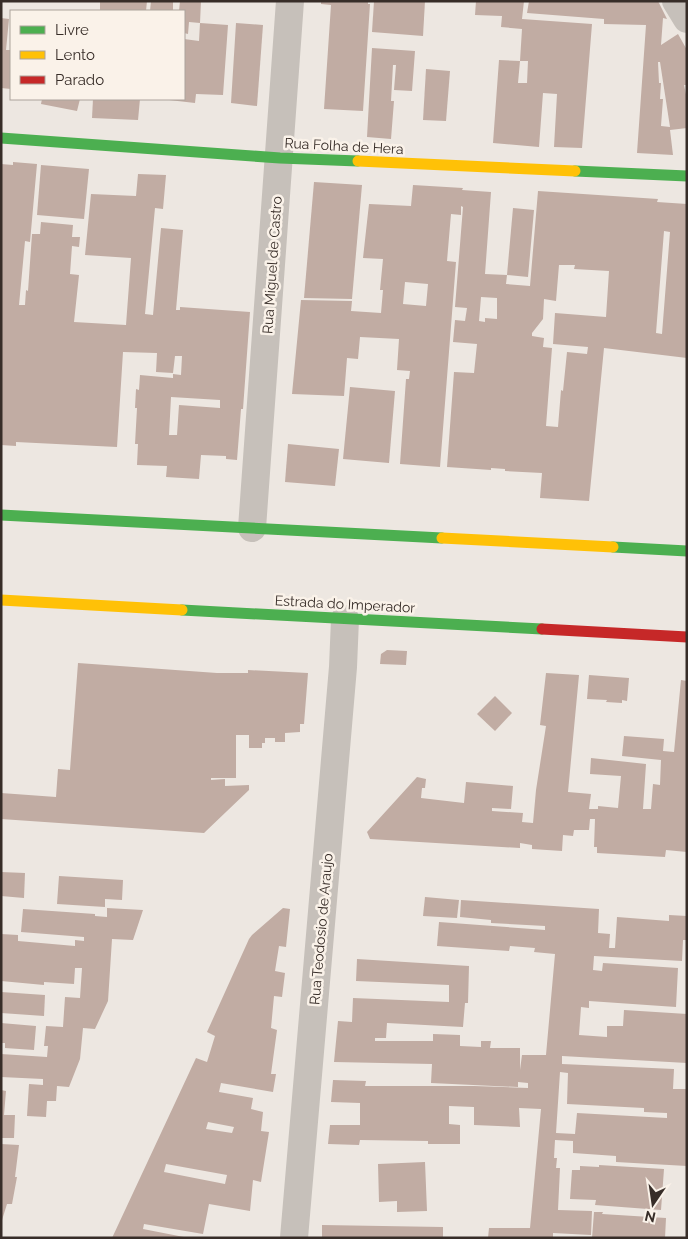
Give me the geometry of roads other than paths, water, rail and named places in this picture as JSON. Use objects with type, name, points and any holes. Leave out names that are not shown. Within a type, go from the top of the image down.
[{"type":"main road","name":"Rua Folha de Hera","points":[[1,138],[280,158],[687,176]]},
{"type":"main road","points":[[1,515],[687,551]]},
{"type":"main road","name":"Estrada do Imperador","points":[[1,600],[687,638]]},
{"type":"street","name":"Rua Miguel de Castro","points":[[252,528],[290,1]]},
{"type":"street","points":[[676,1],[687,19]]},
{"type":"street","name":"Rua Teodosio de Araujo","points":[[294,1238],[343,667],[345,619]]}]
